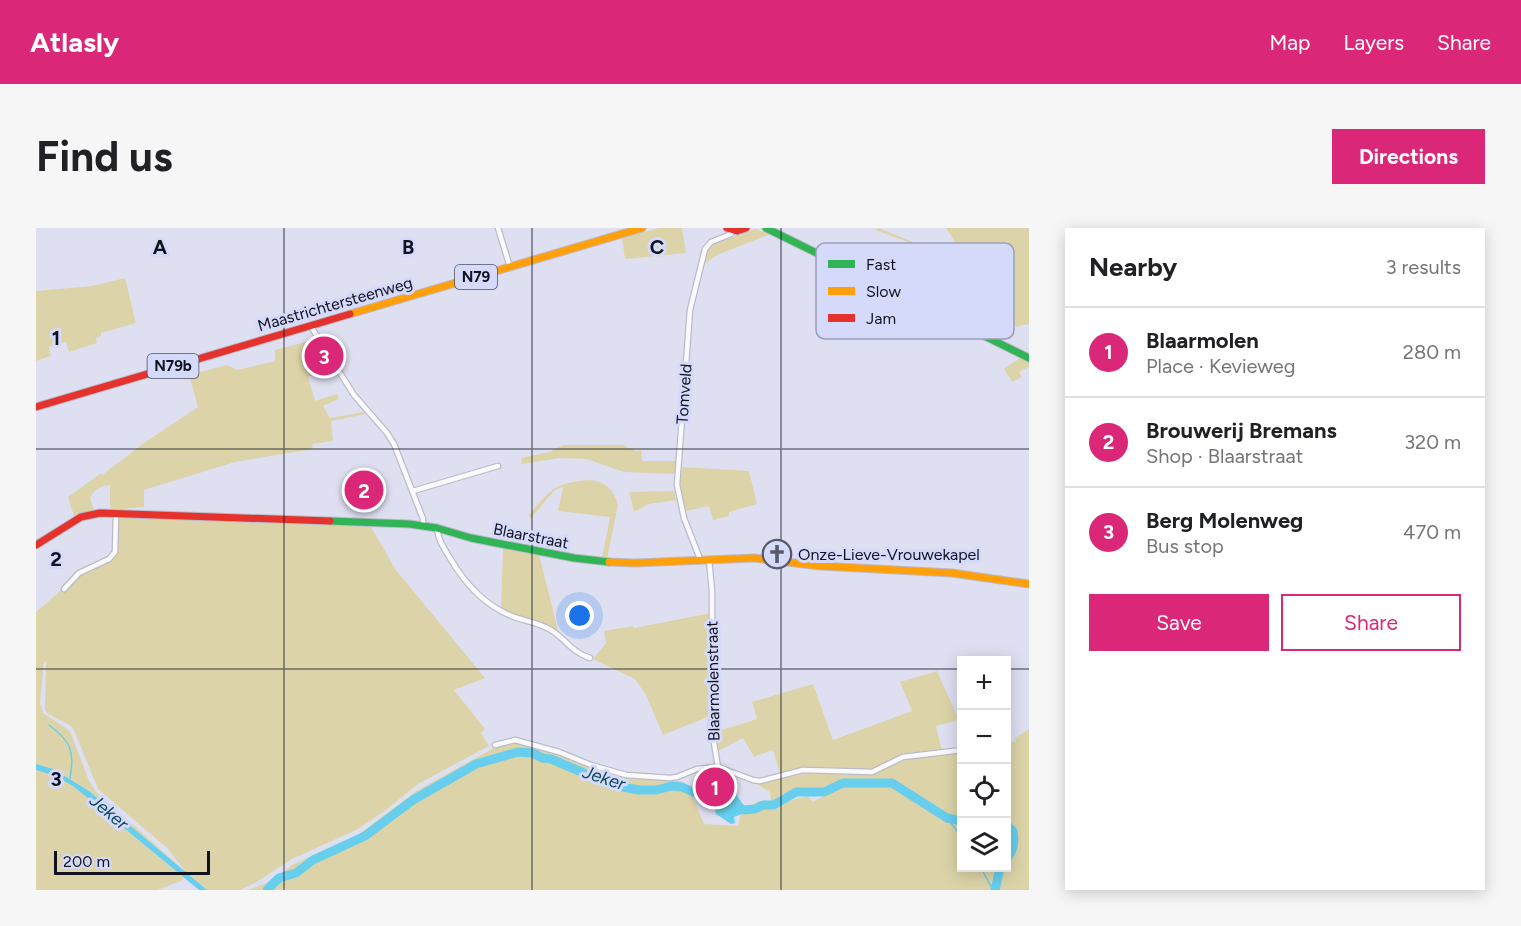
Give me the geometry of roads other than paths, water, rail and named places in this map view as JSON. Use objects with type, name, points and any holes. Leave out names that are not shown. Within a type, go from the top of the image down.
[{"type":"street","points":[[498,228],[510,267]]},
{"type":"street","name":"Maastrichtersteenweg","points":[[36,407],[642,228]]},
{"type":"street","points":[[730,229],[742,231],[746,228]]},
{"type":"street","points":[[766,228],[816,253]]},
{"type":"street","name":"Tomveld","points":[[700,559],[684,518],[677,485],[690,310],[705,249],[730,229]]},
{"type":"street","points":[[310,325],[354,395],[394,444],[423,519],[423,526]]},
{"type":"street","points":[[991,339],[1029,358]]},
{"type":"street","points":[[413,491],[498,466]]},
{"type":"street","name":"Blaarstraat","points":[[36,545],[81,517],[90,514],[423,526],[471,538],[602,562],[635,563],[754,558],[820,566],[941,572],[1029,584]]},
{"type":"street","points":[[64,589],[79,573],[109,559],[115,552],[116,514]]},
{"type":"street","points":[[437,528],[439,540],[456,568],[468,585],[483,599],[505,613],[548,628],[555,632],[574,652],[590,658]]},
{"type":"street","name":"Blaarmolenstraat","points":[[709,559],[712,591],[712,644],[717,689],[711,725],[718,767]]},
{"type":"street","points":[[495,745],[515,740],[626,775],[670,778],[698,769],[718,767],[760,781],[803,770],[872,772],[903,758],[957,751]]},
{"type":"water","points":[[36,764],[53,769],[89,791],[207,890],[199,890],[73,786],[55,776],[36,770]]},
{"type":"water","points":[[685,786],[714,798],[713,805],[683,790]]},
{"type":"water","points":[[736,794],[747,808],[747,812],[734,817],[735,823],[731,824],[716,814],[714,805],[716,800]]},
{"type":"waterway","points":[[49,725],[62,736],[70,748],[72,761],[70,778]]},
{"type":"waterway","name":"Jeker","points":[[267,890],[279,878],[296,873],[313,860],[365,836],[413,800],[476,764],[518,752],[533,753],[542,758],[551,759],[612,785],[639,790],[682,787],[715,802],[744,810],[755,809],[763,805],[774,805],[796,792],[824,792],[843,783],[892,783],[947,818],[957,820]]},
{"type":"waterway","points":[[947,818],[957,831]]},
{"type":"waterway","name":"Jeker","points":[[1011,829],[1014,838],[1011,851]]},
{"type":"waterway","points":[[983,872],[993,890]]},
{"type":"waterway","name":"Jeker","points":[[995,890],[999,872]]},
{"type":"place","name":"Berg Molenweg","points":[[324,356]]},
{"type":"place","name":"Brouwerij Bremans","points":[[364,490]]},
{"type":"place","name":"Onze-Lieve-Vrouwekapel","points":[[777,554]]},
{"type":"place","name":"Blaarmolen","points":[[715,787]]}]
